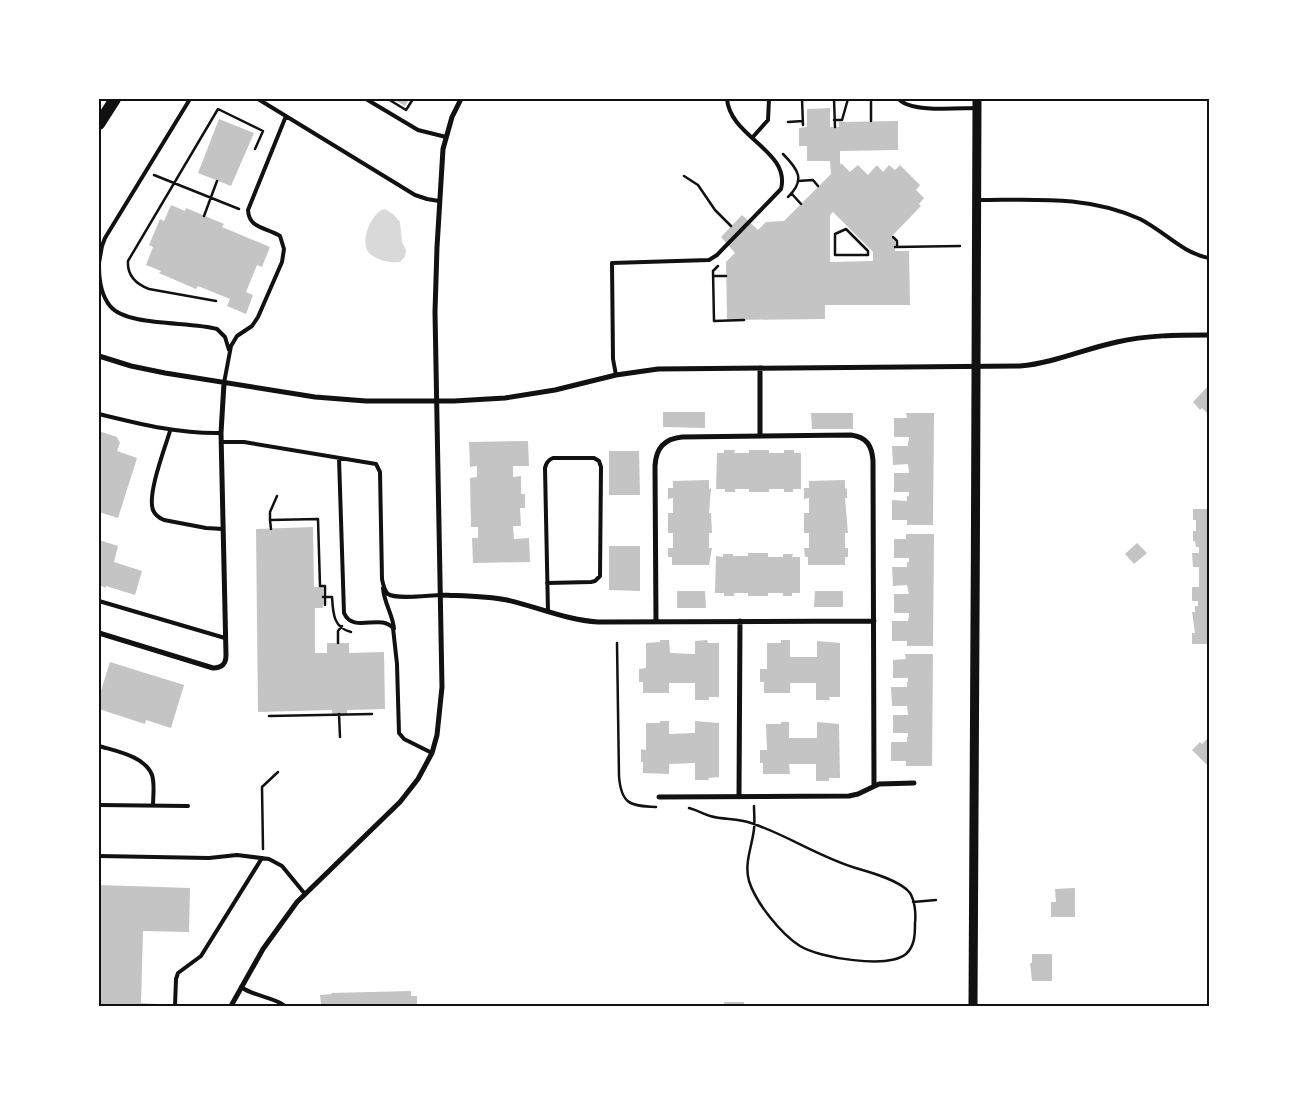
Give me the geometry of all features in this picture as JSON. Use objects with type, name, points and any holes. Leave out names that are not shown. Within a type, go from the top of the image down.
[{"type":"main road","points":[[99,124],[115,99]]},
{"type":"street","points":[[231,1006],[273,934],[305,894],[400,802],[418,779],[432,753],[437,735],[442,702],[442,595],[435,304],[441,164],[446,137],[461,99]]},
{"type":"street","points":[[973,1006],[977,103]]},
{"type":"street","points":[[99,356],[149,370],[335,400],[437,401],[482,400],[521,396],[616,375],[672,369],[1011,367],[1040,364],[1106,344],[1144,337],[1209,334]]},
{"type":"street","points":[[760,368],[760,436]]},
{"type":"street","points":[[99,633],[212,668],[221,667],[226,660],[221,433],[224,383]]},
{"type":"street","points":[[656,622],[655,466],[657,453],[668,440],[682,437],[851,435],[860,437],[871,448],[873,461],[874,785]]},
{"type":"street","points":[[442,595],[508,600],[583,621],[874,621]]},
{"type":"street","points":[[739,797],[740,621]]},
{"type":"street","points":[[659,797],[849,796],[858,794],[874,785],[884,783],[914,783]]},
{"type":"lane","points":[[190,99],[105,238],[99,264],[102,292],[115,310],[137,319],[217,329],[226,337],[229,352]]},
{"type":"lane","points":[[258,99],[414,195],[439,201]]},
{"type":"lane","points":[[366,99],[418,130],[446,137]]},
{"type":"lane","points":[[616,375],[613,358],[612,263],[707,260],[717,256],[779,193],[782,186],[783,177],[779,165],[734,119],[729,110],[727,99]]},
{"type":"lane","points":[[752,138],[768,120],[769,99]]},
{"type":"lane","points":[[898,99],[904,104],[918,107],[977,103]]},
{"type":"lane","points":[[224,383],[229,352],[234,340],[252,326],[258,317],[284,254],[280,236],[252,223],[248,208],[286,116]]},
{"type":"lane","points":[[978,200],[1074,201],[1099,205],[1140,220],[1184,249],[1209,258]]},
{"type":"lane","points":[[99,414],[170,431],[200,434],[221,433]]},
{"type":"lane","points":[[170,431],[152,493],[153,511],[164,520],[206,528],[223,529]]},
{"type":"lane","points":[[222,442],[244,442],[374,463],[379,468],[382,579],[384,597],[392,618],[395,634]]},
{"type":"lane","points":[[339,458],[342,607],[347,619],[355,623],[388,624],[394,628],[398,730],[400,736],[404,739],[432,753]]},
{"type":"lane","points":[[547,583],[590,582],[595,581],[600,576],[601,467],[599,461],[595,458],[555,458],[546,463],[545,468],[547,583],[548,612]]},
{"type":"lane","points":[[382,579],[385,590],[392,596],[442,595]]},
{"type":"lane","points":[[99,601],[226,638]]},
{"type":"lane","points":[[99,746],[132,757],[143,763],[150,770],[153,776],[153,806]]},
{"type":"lane","points":[[99,805],[188,806]]},
{"type":"lane","points":[[99,856],[214,858],[237,855],[262,858],[282,866],[305,894]]},
{"type":"lane","points":[[175,1006],[178,973],[201,956],[262,858]]},
{"type":"lane","points":[[241,987],[252,994],[279,1002],[285,1006]]},
{"type":"path","points":[[388,99],[406,110],[413,99]]},
{"type":"path","points":[[802,99],[803,125]]},
{"type":"path","points":[[834,99],[834,127]]},
{"type":"path","points":[[834,120],[842,120],[848,99]]},
{"type":"path","points":[[871,99],[871,121]]},
{"type":"path","points":[[216,301],[149,289],[138,283],[129,273],[129,257],[218,109],[263,131],[255,149]]},
{"type":"path","points":[[788,122],[803,121]]},
{"type":"path","points":[[146,171],[248,213]]},
{"type":"path","points":[[684,176],[698,186],[716,210],[739,234]]},
{"type":"path","points":[[798,181],[813,180],[818,186]]},
{"type":"path","points":[[204,216],[217,181]]},
{"type":"path","points":[[792,194],[801,204]]},
{"type":"path","points":[[868,255],[868,251],[846,229],[835,234],[835,255],[868,255],[873,255]]},
{"type":"path","points":[[893,237],[897,241],[896,247],[960,246]]},
{"type":"path","points":[[830,248],[835,248]]},
{"type":"path","points":[[713,276],[726,276]]},
{"type":"path","points":[[271,529],[270,512],[277,496]]},
{"type":"path","points":[[270,520],[318,519],[320,586],[325,586],[325,605]]},
{"type":"path","points":[[338,643],[338,631],[347,619]]},
{"type":"path","points":[[617,644],[621,793],[632,804],[664,807]]},
{"type":"path","points":[[269,716],[372,714]]},
{"type":"path","points":[[339,715],[340,737]]},
{"type":"path","points":[[262,858],[262,787],[278,772]]},
{"type":"path","points":[[684,807],[692,808],[710,816],[738,819],[754,824],[832,860],[884,877],[907,891],[913,902],[915,920],[912,948],[901,957],[888,960],[841,958],[812,953],[798,945],[784,933],[772,919],[752,888],[748,876],[747,864],[754,824],[754,797]]},
{"type":"path","points":[[913,902],[936,900]]},
{"type":"shaded area","points":[[385,209],[400,222],[402,242],[406,250],[405,257],[400,262],[377,258],[367,250],[365,239],[369,226],[376,215]]},
{"type":"building","points":[[393,99],[409,99],[405,106]]},
{"type":"building","points":[[830,108],[830,127],[839,127],[839,122],[898,121],[898,150],[840,151],[840,165],[841,163],[850,172],[858,165],[868,175],[877,165],[883,172],[889,165],[895,170],[900,165],[920,185],[916,190],[924,198],[919,204],[921,206],[891,237],[895,242],[895,251],[909,251],[910,305],[825,305],[825,319],[727,320],[726,262],[735,253],[721,237],[742,215],[758,230],[766,222],[784,221],[831,174],[830,161],[807,161],[807,146],[799,146],[799,128],[807,127],[807,109]],"holes":[[[833,212],[873,252],[873,261],[830,262],[830,215]]]},
{"type":"building","points":[[219,119],[254,133],[231,186],[198,173]]},
{"type":"building","points":[[171,205],[185,211],[186,208],[224,224],[222,227],[270,247],[262,267],[257,265],[246,292],[253,295],[246,314],[227,306],[230,299],[198,286],[196,289],[159,273],[161,271],[146,265],[153,247],[149,245],[160,219],[164,221]]},
{"type":"building","points":[[1209,385],[1209,415],[1202,408],[1200,410],[1193,402]]},
{"type":"building","points":[[663,412],[705,412],[705,428],[663,427]]},
{"type":"building","points":[[811,413],[853,413],[853,429],[812,429]]},
{"type":"building","points":[[906,413],[934,413],[933,525],[907,525],[907,520],[892,520],[892,500],[907,501],[907,496],[909,496],[909,492],[894,492],[894,473],[909,473],[908,464],[893,465],[892,446],[908,446],[909,437],[894,437],[894,418],[907,418]]},
{"type":"building","points":[[99,431],[117,437],[120,443],[117,451],[137,458],[118,518],[99,512]]},
{"type":"building","points":[[528,441],[529,466],[513,466],[513,477],[521,476],[521,494],[525,494],[525,508],[520,508],[521,526],[513,526],[514,539],[529,538],[530,562],[473,563],[472,538],[478,538],[478,527],[471,527],[470,478],[477,477],[477,466],[470,467],[469,442]]},
{"type":"building","points":[[724,450],[735,450],[734,453],[749,453],[749,450],[769,450],[769,453],[784,453],[784,450],[794,450],[794,453],[801,453],[801,489],[793,489],[793,492],[784,492],[784,489],[769,489],[769,492],[749,492],[749,489],[735,489],[735,492],[725,492],[725,489],[716,489],[717,453],[724,453]]},
{"type":"building","points":[[609,451],[639,451],[640,495],[609,495]]},
{"type":"building","points":[[709,480],[709,489],[711,488],[709,513],[711,513],[712,533],[709,533],[709,548],[712,548],[709,565],[672,565],[672,557],[668,557],[668,548],[673,548],[673,533],[668,533],[668,513],[673,513],[673,498],[668,499],[668,488],[673,488],[673,481]]},
{"type":"building","points":[[845,480],[848,533],[845,533],[845,548],[848,548],[848,557],[845,557],[845,565],[808,565],[808,557],[805,557],[804,548],[809,548],[809,533],[804,533],[804,513],[809,513],[809,498],[804,499],[804,488],[809,488],[809,481]]},
{"type":"building","points":[[1193,509],[1209,509],[1209,644],[1192,644],[1192,633],[1195,633],[1192,612],[1195,612],[1195,606],[1198,606],[1198,601],[1192,601],[1192,587],[1199,587],[1199,567],[1193,567],[1192,553],[1199,553],[1199,547],[1196,547],[1195,541],[1193,541],[1193,531],[1196,531],[1196,520],[1193,520]]},
{"type":"building","points":[[313,527],[314,587],[323,587],[323,608],[315,608],[315,653],[327,653],[327,643],[349,643],[349,653],[384,652],[385,709],[347,710],[347,714],[332,714],[332,710],[258,712],[256,529]]},
{"type":"building","points":[[906,534],[934,534],[933,646],[907,646],[907,641],[892,641],[892,621],[908,621],[909,616],[909,613],[894,613],[894,594],[909,594],[907,585],[893,586],[892,567],[907,567],[909,558],[894,558],[894,539],[906,539]]},
{"type":"building","points":[[99,540],[118,546],[114,562],[142,571],[135,595],[99,585]]},
{"type":"building","points":[[1137,543],[1147,553],[1134,564],[1125,554]]},
{"type":"building","points":[[609,546],[640,546],[640,591],[609,590]]},
{"type":"building","points":[[748,553],[768,553],[768,557],[783,557],[783,554],[793,554],[792,557],[800,557],[800,593],[792,593],[792,596],[783,596],[783,593],[768,593],[768,596],[748,596],[748,593],[734,593],[734,596],[724,596],[724,593],[715,593],[716,556],[723,557],[723,554],[733,554],[733,556],[748,556]]},
{"type":"building","points":[[677,591],[705,591],[706,608],[677,608]]},
{"type":"building","points":[[815,591],[843,591],[843,607],[814,607]]},
{"type":"building","points":[[660,640],[669,640],[670,653],[695,654],[695,641],[707,640],[708,643],[719,643],[719,697],[709,697],[709,700],[695,700],[695,683],[669,683],[669,693],[643,693],[643,682],[639,682],[639,669],[646,668],[646,643],[660,642]]},
{"type":"building","points":[[781,640],[790,640],[790,657],[817,657],[817,641],[840,643],[840,697],[829,697],[830,700],[816,700],[816,683],[790,683],[790,693],[764,693],[764,682],[760,682],[760,669],[767,669],[767,643],[781,643]]},
{"type":"building","points":[[905,654],[933,654],[932,766],[906,766],[906,761],[891,761],[891,742],[907,742],[908,737],[908,733],[893,733],[893,715],[908,715],[907,706],[892,706],[891,687],[907,687],[908,678],[893,678],[893,660],[906,659]]},
{"type":"building","points":[[110,662],[184,685],[171,728],[146,720],[145,724],[99,709],[99,697]]},
{"type":"building","points":[[660,721],[669,721],[669,734],[695,733],[695,721],[719,723],[719,777],[708,778],[709,780],[695,780],[695,763],[669,764],[669,774],[643,773],[641,749],[646,750],[646,723],[660,723]]},
{"type":"building","points":[[781,722],[789,722],[789,738],[817,738],[817,722],[839,724],[840,778],[829,778],[829,781],[816,781],[816,764],[789,764],[790,774],[763,774],[763,763],[760,763],[760,750],[767,750],[766,724],[781,724]]},
{"type":"building","points":[[1209,737],[1209,767],[1192,750]]},
{"type":"building","points":[[99,885],[190,888],[189,932],[143,931],[141,1003],[157,1004],[157,1006],[99,1006]]},
{"type":"building","points":[[1075,888],[1075,917],[1051,917],[1051,902],[1056,902],[1055,889]]},
{"type":"building","points":[[1032,954],[1052,954],[1052,981],[1032,981],[1030,963],[1032,963]]},
{"type":"building","points":[[411,991],[411,996],[417,996],[417,1006],[319,1006],[321,1004],[320,995],[331,993]]},
{"type":"building","points":[[724,1002],[744,1002],[744,1006],[724,1006]]}]
